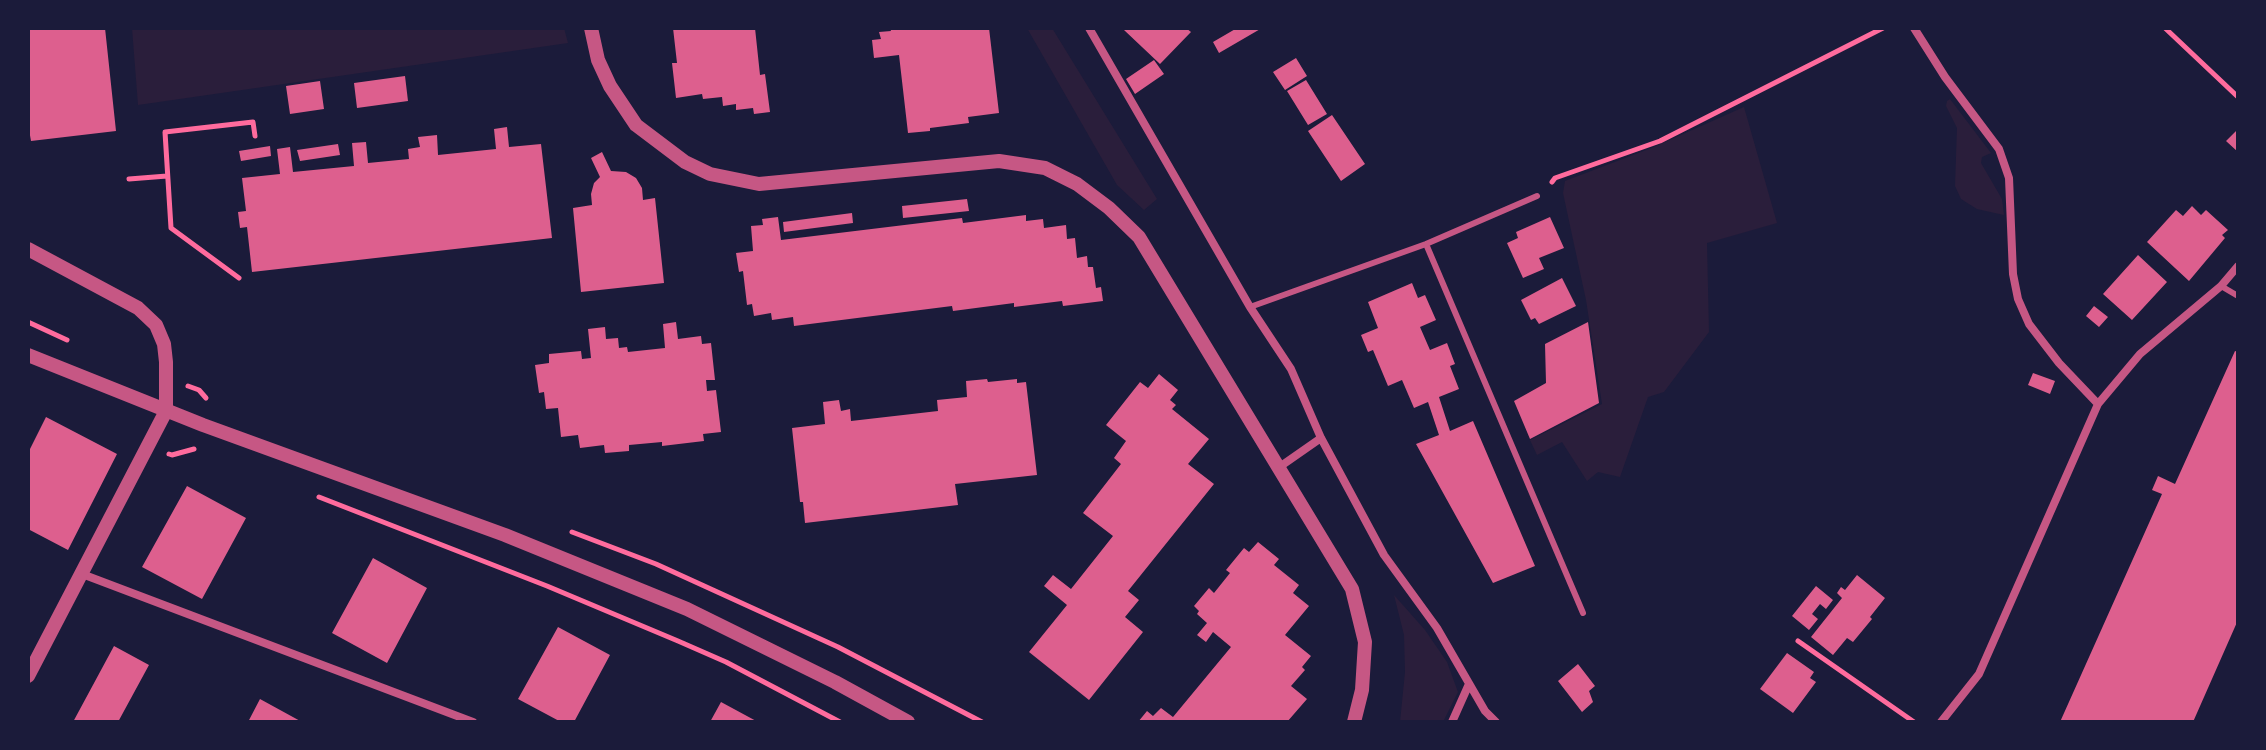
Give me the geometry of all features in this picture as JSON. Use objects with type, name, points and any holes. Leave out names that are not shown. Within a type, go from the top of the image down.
[{"type":"street","points":[[591,28],[604,73],[636,125],[685,162],[710,174],[759,184],[999,161],[1045,168],[1077,184],[1109,208],[1139,237],[1352,589],[1365,642],[1362,690],[1354,722]]},
{"type":"street","points":[[1089,28],[1250,307],[1291,369],[1321,438],[1384,555],[1437,628],[1485,711],[1496,722]]},
{"type":"street","points":[[1914,28],[1945,77],[1999,149],[2009,178],[2013,274],[2018,299],[2029,324],[2059,363],[2098,404]]},
{"type":"street","points":[[28,249],[138,308],[156,325],[164,344],[166,362],[166,411],[28,676]]},
{"type":"street","points":[[1941,722],[1979,674],[2098,404],[2140,354],[2221,286],[2238,266]]},
{"type":"street","points":[[28,355],[166,411],[505,535],[687,609],[908,722]]},
{"type":"street","points":[[1278,468],[1321,438]]},
{"type":"street","points":[[82,574],[473,722]]},
{"type":"street","points":[[1452,722],[1469,684]]},
{"type":"lane","points":[[1250,307],[1426,244],[1537,196]]},
{"type":"lane","points":[[1426,244],[1583,613]]},
{"type":"lane","points":[[2221,286],[2238,296]]},
{"type":"path","points":[[1537,196],[1555,178],[1660,141],[1883,28]]},
{"type":"path","points":[[2165,28],[2238,97]]},
{"type":"path","points":[[239,278],[171,228],[165,132],[253,122],[255,136]]},
{"type":"path","points":[[129,179],[167,176]]},
{"type":"path","points":[[28,322],[71,342]]},
{"type":"path","points":[[148,446],[172,455],[195,448]]},
{"type":"path","points":[[309,493],[678,641],[726,662],[840,722]]},
{"type":"path","points":[[1798,641],[1914,722]]},
{"type":"shaded area","points":[[132,28],[564,28],[568,43],[138,105]]},
{"type":"shaded area","points":[[1027,28],[1052,28],[1157,199],[1144,210],[1117,185]]},
{"type":"shaded area","points":[[1950,99],[1991,153],[1982,157],[1981,163],[2002,199],[2004,215],[1977,209],[1961,199],[1955,186],[1957,128],[1946,106]]},
{"type":"shaded area","points":[[1744,107],[1777,223],[1707,243],[1709,332],[1664,392],[1648,397],[1620,477],[1598,472],[1587,481],[1562,442],[1537,455],[1530,440],[1602,404],[1586,300],[1563,193],[1565,181],[1654,147]]},
{"type":"shaded area","points":[[1394,595],[1425,630],[1447,662],[1458,692],[1443,722],[1400,722],[1405,672],[1404,635]]},
{"type":"building","points":[[28,28],[105,28],[116,131],[31,141],[28,124]]},
{"type":"building","points":[[673,28],[755,28],[760,75],[765,74],[770,112],[754,114],[753,108],[736,110],[736,104],[723,106],[722,97],[703,99],[702,94],[676,98],[672,63],[677,63]]},
{"type":"building","points":[[890,28],[989,28],[999,113],[968,117],[969,123],[908,133],[899,55],[874,58],[872,40],[881,39],[879,32],[891,31]]},
{"type":"building","points":[[1186,28],[1191,32],[1160,64],[1124,30]]},
{"type":"building","points":[[1237,28],[1262,28],[1219,53],[1213,42]]},
{"type":"building","points":[[1296,58],[1307,76],[1285,90],[1273,72]]},
{"type":"building","points":[[1154,60],[1164,74],[1135,94],[1126,79]]},
{"type":"building","points":[[405,76],[408,101],[357,108],[354,83]]},
{"type":"building","points":[[1306,80],[1327,114],[1308,125],[1287,91]]},
{"type":"building","points":[[320,81],[324,109],[290,114],[286,86]]},
{"type":"building","points":[[1332,115],[1365,164],[1341,181],[1308,131]]},
{"type":"building","points":[[507,127],[509,147],[541,144],[552,238],[252,272],[247,227],[240,228],[238,212],[246,211],[242,178],[280,174],[277,149],[290,147],[293,172],[354,166],[352,143],[366,142],[368,163],[409,159],[408,149],[420,147],[418,137],[437,135],[438,155],[496,149],[494,129]]},
{"type":"building","points":[[2238,129],[2238,152],[2226,141]]},
{"type":"building","points":[[338,144],[340,155],[300,161],[297,150]]},
{"type":"building","points":[[270,146],[271,156],[241,161],[239,151]]},
{"type":"building","points":[[602,152],[611,171],[626,172],[636,178],[642,188],[643,200],[655,198],[664,283],[581,292],[573,208],[592,205],[594,183],[600,177],[591,158]]},
{"type":"building","points":[[967,199],[969,211],[903,218],[902,206]]},
{"type":"building","points":[[2192,206],[2201,215],[2206,210],[2228,230],[2222,235],[2225,238],[2189,281],[2147,242],[2176,210],[2183,216]]},
{"type":"building","points":[[852,213],[853,223],[784,232],[783,222]]},
{"type":"building","points":[[1026,215],[1026,221],[1043,219],[1044,228],[1066,225],[1067,239],[1075,238],[1077,258],[1087,256],[1088,267],[1093,267],[1096,288],[1101,287],[1103,301],[1063,306],[1062,301],[1014,307],[1014,303],[953,311],[952,306],[794,326],[793,317],[772,320],[771,313],[754,316],[752,304],[747,305],[743,271],[739,272],[736,253],[753,251],[751,226],[763,225],[762,219],[778,217],[781,240],[962,218],[963,223]]},
{"type":"building","points":[[1550,217],[1564,248],[1539,258],[1544,269],[1523,278],[1507,243],[1518,238],[1516,232]]},
{"type":"building","points":[[2138,255],[2167,282],[2132,320],[2103,294]]},
{"type":"building","points":[[1562,278],[1576,306],[1539,324],[1535,318],[1531,320],[1521,300]]},
{"type":"building","points":[[1412,283],[1418,298],[1425,295],[1436,320],[1420,327],[1430,350],[1447,343],[1455,364],[1450,366],[1459,389],[1439,397],[1450,431],[1473,421],[1535,566],[1493,583],[1416,444],[1439,435],[1428,402],[1414,408],[1402,380],[1388,386],[1373,350],[1368,352],[1361,335],[1378,328],[1368,302]]},
{"type":"building","points":[[2094,306],[2108,317],[2099,327],[2086,316]]},
{"type":"building","points":[[676,322],[678,339],[701,336],[702,344],[711,343],[715,380],[706,380],[707,391],[716,390],[721,432],[703,434],[704,441],[662,446],[662,442],[629,445],[629,451],[605,453],[604,445],[580,448],[578,435],[561,437],[558,408],[546,409],[544,392],[539,393],[535,365],[549,363],[549,354],[581,351],[582,359],[591,358],[588,329],[605,327],[606,339],[618,338],[619,348],[627,347],[628,352],[665,348],[663,324]]},
{"type":"building","points":[[1588,322],[1599,403],[1530,439],[1514,401],[1546,383],[1545,344]]},
{"type":"building","points":[[2235,351],[2238,352],[2238,620],[2193,722],[2060,722],[2162,494],[2152,490],[2158,476],[2175,484]]},
{"type":"building","points":[[2033,373],[2055,381],[2050,394],[2028,385]]},
{"type":"building","points":[[1159,374],[1178,390],[1170,400],[1176,405],[1172,409],[1209,439],[1188,464],[1214,484],[1128,591],[1139,600],[1125,617],[1143,632],[1089,700],[1029,652],[1067,605],[1044,586],[1053,575],[1071,589],[1113,536],[1083,513],[1121,464],[1114,458],[1126,441],[1106,425],[1140,382],[1148,388]]},
{"type":"building","points":[[987,379],[988,382],[1017,379],[1017,383],[1026,382],[1037,475],[955,484],[958,505],[805,523],[792,428],[825,424],[823,402],[839,400],[841,411],[850,409],[851,421],[938,411],[937,400],[967,397],[966,381]]},
{"type":"building","points":[[46,417],[117,454],[68,550],[28,529],[28,453]]},
{"type":"building","points":[[187,486],[246,518],[202,599],[142,567]]},
{"type":"building","points":[[1258,542],[1279,559],[1274,565],[1299,585],[1293,593],[1309,606],[1285,635],[1311,656],[1302,667],[1305,670],[1291,686],[1307,699],[1287,722],[1138,722],[1147,711],[1153,716],[1161,708],[1173,717],[1231,647],[1213,632],[1206,642],[1197,635],[1207,623],[1197,614],[1199,611],[1194,606],[1209,588],[1214,593],[1230,573],[1226,570],[1244,548],[1249,552]]},
{"type":"building","points":[[373,558],[427,588],[387,663],[332,633]]},
{"type":"building","points":[[1857,575],[1885,598],[1853,642],[1847,638],[1833,655],[1811,637],[1842,598],[1837,593],[1841,587],[1845,590]]},
{"type":"building","points":[[1816,586],[1833,600],[1826,609],[1820,604],[1812,614],[1818,619],[1809,630],[1792,616]]},
{"type":"building","points":[[558,627],[610,655],[574,722],[561,722],[518,699]]},
{"type":"building","points":[[114,646],[149,665],[118,722],[73,722]]},
{"type":"building","points":[[1787,653],[1814,672],[1810,678],[1816,682],[1793,713],[1760,689]]},
{"type":"building","points":[[1578,664],[1595,686],[1589,691],[1593,702],[1582,712],[1558,681]]},
{"type":"building","points":[[260,699],[302,722],[248,722]]},
{"type":"building","points":[[721,702],[758,722],[710,722]]}]
